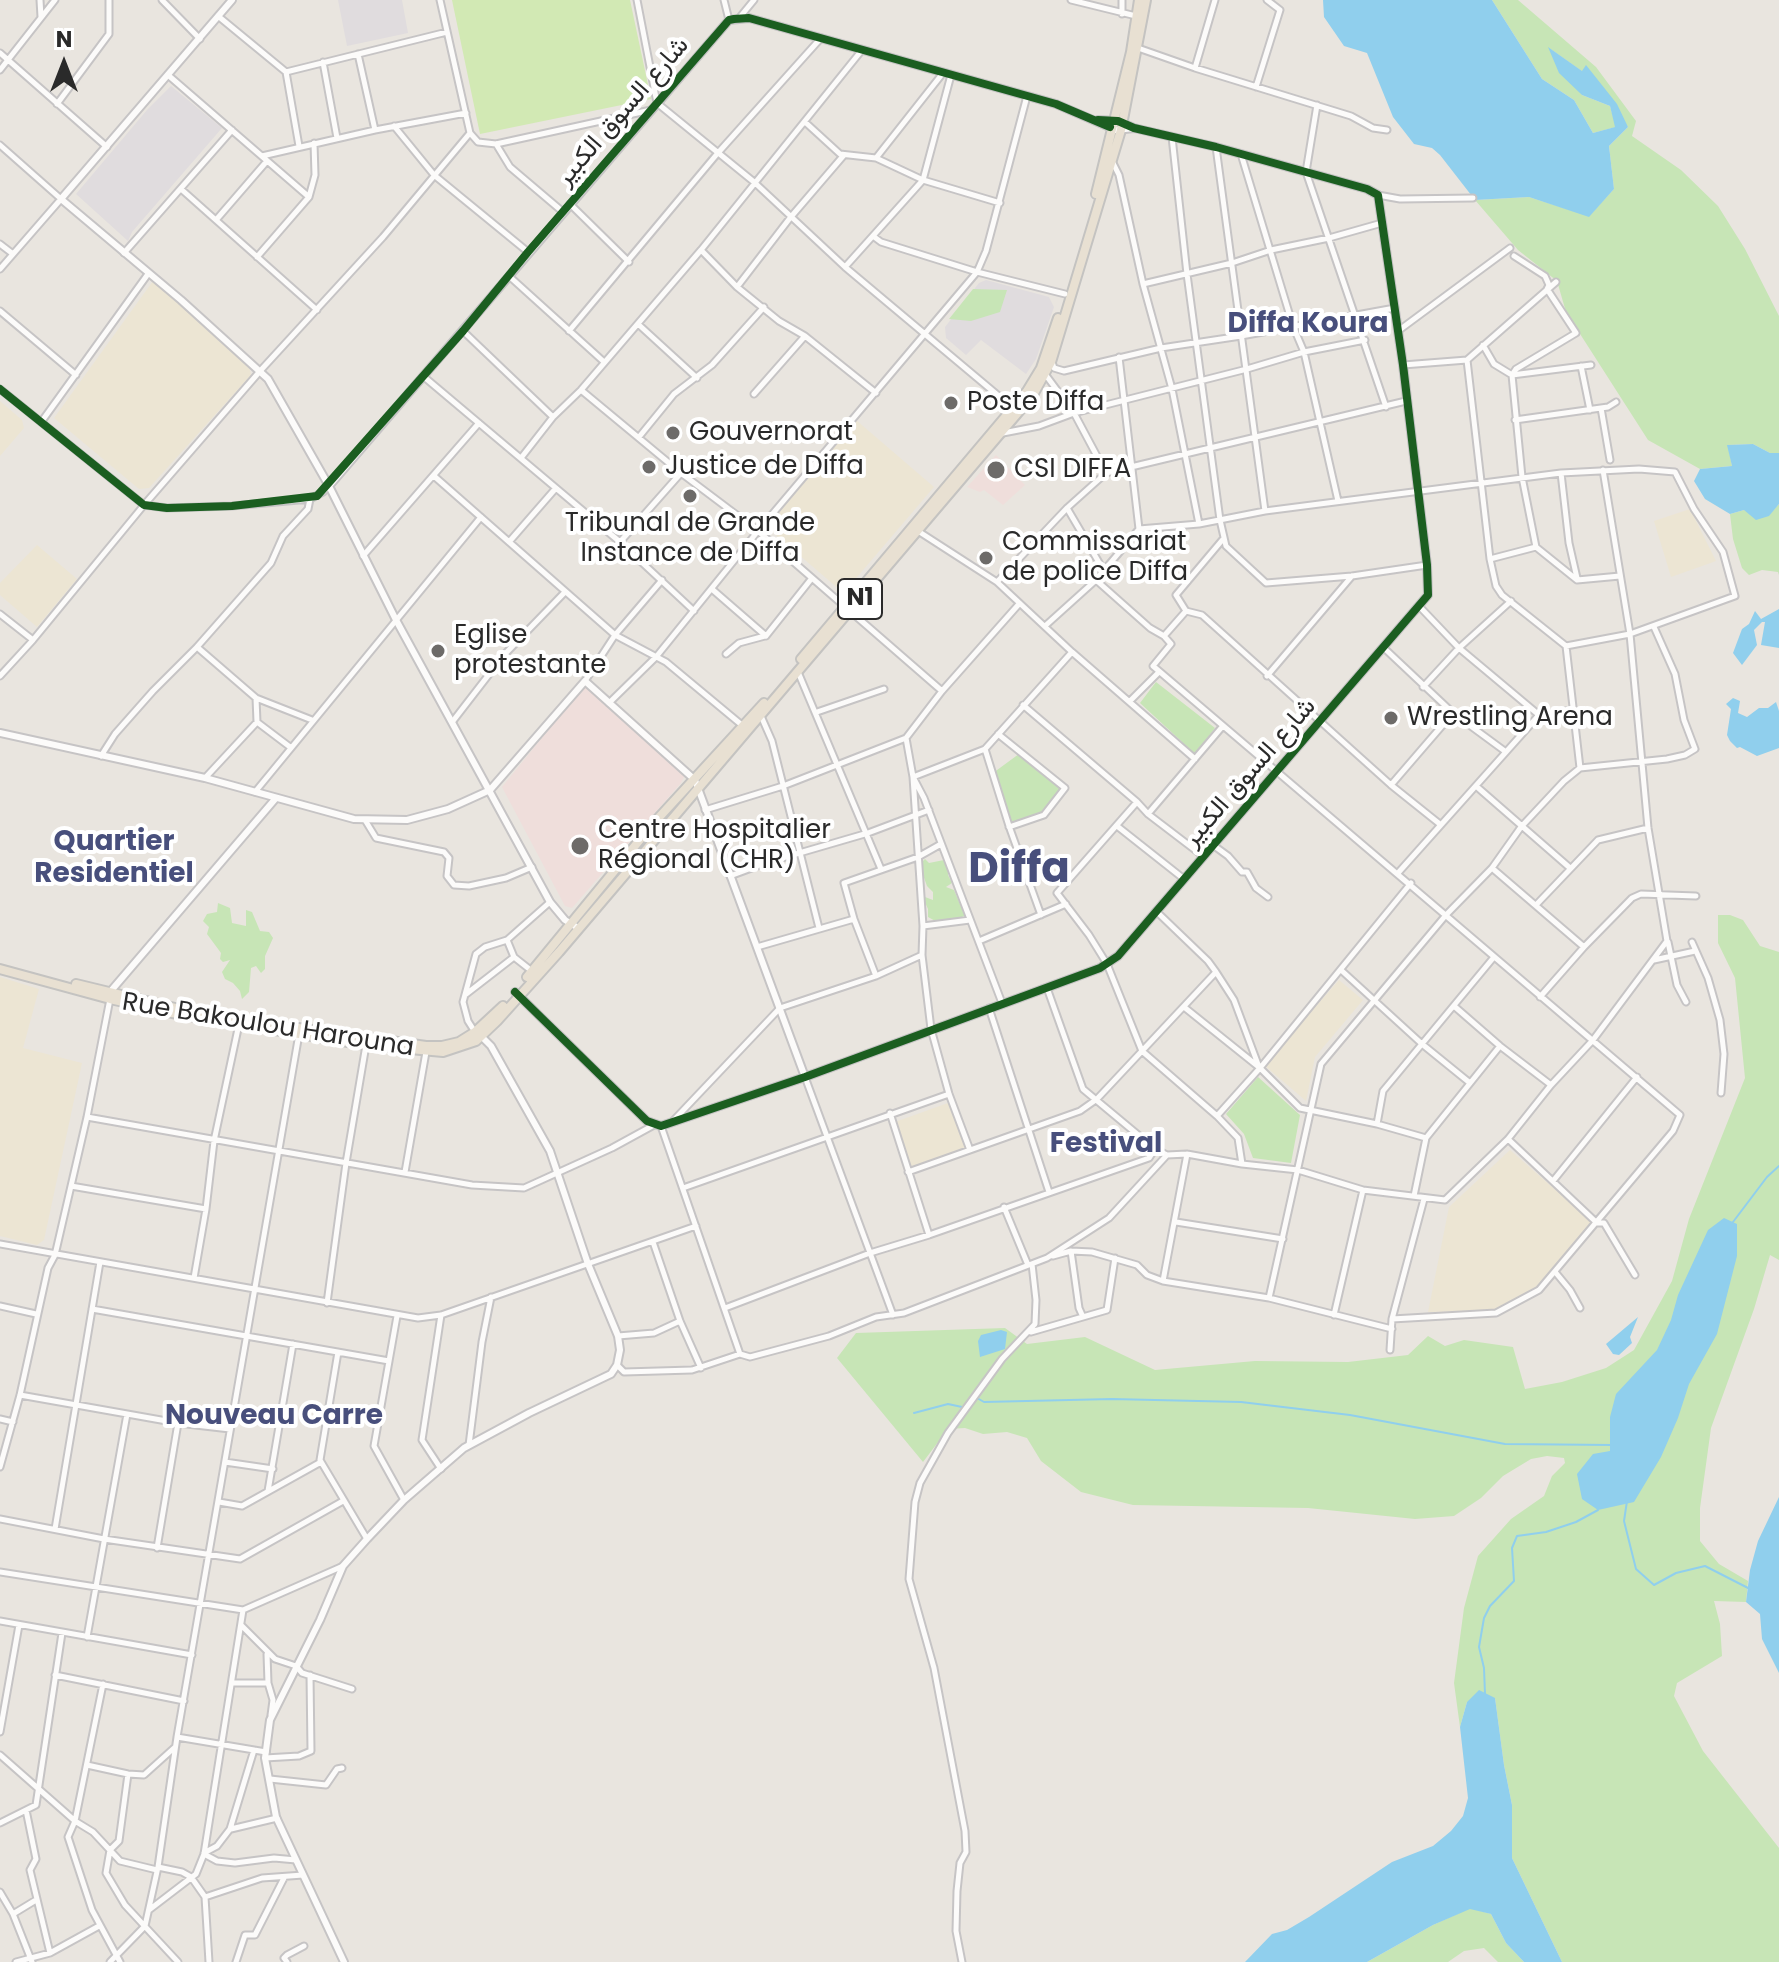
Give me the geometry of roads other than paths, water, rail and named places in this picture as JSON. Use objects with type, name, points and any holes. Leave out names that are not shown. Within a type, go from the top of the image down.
[{"type":"highway","name":"N1","points":[[697,783],[743,726],[1002,433],[1033,395],[1045,374],[1112,161],[1139,0]]},
{"type":"highway","name":"N1","points":[[916,530],[1041,368],[1117,125],[1138,48],[1146,0]]},
{"type":"highway","name":"N1","points":[[516,994],[575,926],[652,825],[761,716],[847,608]]},
{"type":"highway","name":"Rue Bakoulou Harouna","points":[[0,966],[110,996],[239,1024],[426,1052],[459,1048],[478,1034],[516,994]]},
{"type":"highway","name":"Rue Bakoulou Harouna","points":[[110,996],[220,1016],[426,1046],[459,1042],[478,1034]]},
{"type":"street","points":[[40,0],[41,18]]},
{"type":"street","points":[[0,70],[55,0]]},
{"type":"street","points":[[57,104],[109,34],[109,0]]},
{"type":"street","points":[[162,0],[200,39]]},
{"type":"street","points":[[0,269],[232,0]]},
{"type":"street","points":[[440,0],[470,133],[478,142],[496,144],[652,110]]},
{"type":"street","points":[[637,0],[657,103],[754,182],[845,267],[1013,408]]},
{"type":"street","points":[[724,0],[729,20],[740,17],[821,38],[1027,96],[1098,120],[1216,147],[1367,189],[1378,195],[1400,199],[1473,198]]},
{"type":"street","points":[[740,17],[754,0]]},
{"type":"street","points":[[1071,0],[1137,16]]},
{"type":"street","points":[[1122,0],[1122,14]]},
{"type":"street","points":[[1195,68],[1215,0]]},
{"type":"street","points":[[1256,87],[1280,10],[1267,0]]},
{"type":"street","points":[[218,16],[286,72],[299,146]]},
{"type":"street","name":"شارع السوق الكبير","points":[[329,486],[729,20]]},
{"type":"street","points":[[286,72],[447,32]]},
{"type":"street","points":[[569,331],[717,154],[821,38]]},
{"type":"street","points":[[1138,48],[1351,116],[1373,128],[1387,130]]},
{"type":"street","points":[[521,458],[553,417],[581,390],[701,250],[862,50]]},
{"type":"street","points":[[0,53],[107,147]]},
{"type":"street","points":[[358,54],[375,130]]},
{"type":"street","points":[[323,62],[337,138]]},
{"type":"street","points":[[876,158],[947,74]]},
{"type":"street","points":[[845,267],[923,180],[947,74]]},
{"type":"street","points":[[168,75],[309,197]]},
{"type":"street","points":[[609,703],[656,657],[977,272],[1000,203],[1027,96]]},
{"type":"street","points":[[1317,105],[1306,172],[1386,407]]},
{"type":"street","points":[[216,220],[264,158],[299,146],[466,113]]},
{"type":"street","points":[[805,122],[844,155],[876,158],[923,180],[1000,203]]},
{"type":"street","points":[[394,126],[434,175],[528,252]]},
{"type":"street","points":[[124,253],[232,130]]},
{"type":"street","points":[[0,676],[144,505],[261,370],[383,237],[470,133]]},
{"type":"street","points":[[1172,136],[1187,274],[1226,546],[1266,583],[1352,576],[1427,565]]},
{"type":"street","points":[[257,257],[309,197],[315,175],[314,143]]},
{"type":"street","points":[[496,144],[510,167],[563,212]]},
{"type":"street","points":[[0,145],[261,370],[329,486],[396,620],[550,902],[575,926]]},
{"type":"street","points":[[1216,147],[1265,511]]},
{"type":"street","points":[[1241,154],[1293,326],[1304,352],[1338,501]]},
{"type":"street","points":[[737,287],[844,155]]},
{"type":"street","points":[[1112,161],[1119,175],[1143,284],[1172,389],[1199,524]]},
{"type":"street","points":[[181,189],[317,310]]},
{"type":"street","name":"شارع السوق الكبير","points":[[657,1126],[670,1125],[805,1077],[1107,964],[1322,721],[1419,606],[1429,592],[1427,565],[1403,365],[1378,195]]},
{"type":"street","points":[[570,204],[629,262]]},
{"type":"street","points":[[1143,284],[1384,222]]},
{"type":"street","points":[[873,236],[881,242],[977,272],[1065,294]]},
{"type":"street","points":[[0,244],[13,254]]},
{"type":"street","points":[[1398,331],[1510,248]]},
{"type":"street","points":[[701,250],[737,287],[876,393]]},
{"type":"street","points":[[1514,256],[1545,276],[1549,285],[1547,289],[1576,333],[1516,369],[1512,375],[1522,477],[1536,547],[1577,580],[1620,576]]},
{"type":"street","points":[[42,421],[148,274]]},
{"type":"street","points":[[509,276],[604,361]]},
{"type":"street","points":[[1403,365],[1467,360],[1556,282]]},
{"type":"street","points":[[639,437],[674,394],[697,378],[731,346],[764,307]]},
{"type":"street","points":[[1051,362],[1054,368],[1064,371],[1161,348],[1395,308]]},
{"type":"street","points":[[0,311],[76,375]]},
{"type":"street","points":[[638,324],[697,378]]},
{"type":"street","points":[[463,331],[553,417]]},
{"type":"street","points":[[754,394],[805,336]]},
{"type":"street","points":[[1002,433],[1039,426],[1074,413],[1304,352],[1365,340]]},
{"type":"street","points":[[1483,345],[1494,364],[1512,375],[1591,365]]},
{"type":"street","points":[[1119,357],[1139,529]]},
{"type":"street","points":[[1467,360],[1490,559],[1496,586],[1566,646],[1580,768]]},
{"type":"street","points":[[1581,366],[1590,410]]},
{"type":"street","points":[[1045,374],[1074,413],[1106,473]]},
{"type":"street","points":[[423,376],[620,542],[694,611]]},
{"type":"street","points":[[0,389],[144,505],[167,508],[232,506],[310,499],[329,486]]},
{"type":"street","points":[[581,390],[681,473],[758,531],[942,691]]},
{"type":"street","points":[[997,582],[1067,508],[1106,473],[1406,401]]},
{"type":"street","points":[[1515,420],[1590,410],[1616,402]]},
{"type":"street","points":[[1601,408],[1610,460]]},
{"type":"street","points":[[363,556],[479,423]]},
{"type":"street","points":[[1603,470],[1630,634],[1648,828],[1667,941],[1677,985],[1686,1002]]},
{"type":"street","points":[[1045,626],[1096,580],[1139,529],[1199,524],[1265,511],[1522,477],[1603,470],[1675,472],[1694,509],[1723,552],[1735,596],[1676,616],[1654,627],[1566,646]]},
{"type":"street","points":[[620,542],[681,473]]},
{"type":"street","points":[[1561,473],[1569,543],[1577,580]]},
{"type":"street","points":[[434,476],[615,635],[666,662],[743,726]]},
{"type":"street","points":[[509,542],[556,488]]},
{"type":"street","points":[[100,756],[153,691],[197,647],[271,563],[283,536],[308,509],[310,499]]},
{"type":"street","points":[[1067,508],[1104,571]]},
{"type":"street","points":[[255,792],[481,517]]},
{"type":"street","points":[[916,530],[997,582],[1195,759]]},
{"type":"street","points":[[1224,538],[1176,595],[1186,611],[1202,615],[1391,785],[1441,825]]},
{"type":"street","points":[[1490,559],[1536,547]]},
{"type":"street","points":[[1267,676],[1352,576]]},
{"type":"street","points":[[726,654],[739,643],[766,636],[812,578]]},
{"type":"street","points":[[0,733],[205,778],[365,820],[407,820],[448,809],[490,790],[585,681],[615,635],[662,580]]},
{"type":"street","points":[[1096,580],[1171,644],[1153,666],[1159,672],[1411,883],[1680,1115],[1673,1131],[1539,1290],[1496,1313],[1392,1319]]},
{"type":"street","points":[[713,590],[766,636]]},
{"type":"street","points":[[453,721],[504,655],[565,592]]},
{"type":"street","points":[[1423,687],[1459,648],[1511,601]]},
{"type":"street","points":[[705,810],[783,786],[906,738],[942,691],[1019,604]]},
{"type":"street","points":[[1419,606],[1459,648],[1539,715]]},
{"type":"street","points":[[1164,636],[1186,611]]},
{"type":"street","points":[[0,614],[33,640]]},
{"type":"street","points":[[1269,1298],[1321,1064],[1446,915],[1492,868],[1521,827],[1580,768],[1667,759],[1695,749],[1684,720],[1675,674],[1654,627]]},
{"type":"street","points":[[197,647],[256,698],[312,720]]},
{"type":"street","points":[[1384,648],[1453,713],[1506,752]]},
{"type":"street","points":[[913,777],[985,749],[1072,652]]},
{"type":"street","points":[[798,671],[881,869]]},
{"type":"street","points":[[1130,701],[1159,672]]},
{"type":"street","points":[[585,681],[697,783],[893,1315]]},
{"type":"street","points":[[817,712],[884,689]]},
{"type":"street","points":[[205,778],[257,722],[256,698]]},
{"type":"street","points":[[1023,705],[1148,814],[1203,856]]},
{"type":"street","points":[[1398,873],[1539,715],[1573,710]]},
{"type":"street","points":[[1391,785],[1453,713]]},
{"type":"street","points":[[761,716],[772,741],[819,928]]},
{"type":"street","points":[[257,722],[290,747]]},
{"type":"street","points":[[1148,814],[1222,727]]},
{"type":"street","points":[[998,734],[1065,788],[1044,815],[1009,827]]},
{"type":"street","points":[[906,738],[917,814],[922,955],[931,1029],[949,1094],[970,1150]]},
{"type":"street","points":[[985,749],[1041,915]]},
{"type":"street","points":[[913,777],[929,810],[1002,1003]]},
{"type":"street","points":[[1476,786],[1570,868]]},
{"type":"street","points":[[0,1467],[20,1395],[36,1314],[48,1268],[55,1255],[87,1117],[110,996],[276,798]]},
{"type":"street","points":[[1137,802],[1057,893],[1107,964],[1142,1051],[1238,1138],[1242,1164]]},
{"type":"street","points":[[730,876],[868,833],[929,810]]},
{"type":"street","points":[[365,820],[376,838],[444,852],[449,858],[449,880],[462,887],[506,878],[532,867]]},
{"type":"street","points":[[1117,826],[1184,879]]},
{"type":"street","points":[[1536,905],[1598,840],[1648,828]]},
{"type":"street","points":[[876,976],[844,883],[918,857],[941,844]]},
{"type":"street","points":[[1213,845],[1242,872],[1247,872],[1256,888],[1268,897]]},
{"type":"street","points":[[1492,868],[1584,947]]},
{"type":"street","points":[[1217,1116],[1411,883]]},
{"type":"street","points":[[1540,997],[1632,898],[1641,894],[1696,896]]},
{"type":"street","points":[[270,1720],[343,1566],[404,1500],[469,1446],[611,1374],[617,1365],[620,1350],[618,1336],[588,1264],[550,1151],[498,1059],[468,1021],[463,1002],[476,954],[485,947],[507,940],[550,902]]},
{"type":"street","points":[[979,941],[1066,904]]},
{"type":"street","points":[[1156,911],[1216,972],[1234,1000],[1260,1068]]},
{"type":"street","points":[[757,947],[854,919]]},
{"type":"street","points":[[923,926],[970,920]]},
{"type":"street","points":[[507,940],[514,957],[534,974]]},
{"type":"street","points":[[1047,988],[1083,1089],[1155,1149],[1167,1155],[1187,1154],[1298,1170],[1363,1190],[1445,1200],[1508,1139],[1551,1085],[1593,1040],[1667,941]]},
{"type":"street","points":[[1692,942],[1704,966],[1720,1020],[1724,1054],[1721,1093]]},
{"type":"street","points":[[1653,961],[1695,950]]},
{"type":"street","points":[[670,1125],[780,1008],[876,976],[922,955]]},
{"type":"street","points":[[464,996],[514,957]]},
{"type":"street","points":[[1377,1124],[1383,1091],[1494,957]]},
{"type":"street","points":[[1341,970],[1470,1083]]},
{"type":"street","points":[[908,1172],[1080,1111],[1097,1099],[1216,972]]},
{"type":"street","points":[[516,994],[657,1126],[683,1188],[740,1354]]},
{"type":"street","points":[[1454,1006],[1551,1085]]},
{"type":"street","points":[[1184,1007],[1260,1068],[1300,1108],[1426,1138]]},
{"type":"street","points":[[989,1008],[1049,1192]]},
{"type":"street","points":[[194,1278],[214,1141],[239,1024]]},
{"type":"street","points":[[103,1684],[75,1821],[68,1837],[99,1926],[115,1960],[145,1926],[158,1869],[177,1737],[299,1033]]},
{"type":"street","points":[[327,1303],[366,1045]]},
{"type":"street","points":[[1414,1196],[1426,1138],[1500,1046]]},
{"type":"street","points":[[405,1172],[426,1052]]},
{"type":"street","points":[[1553,1181],[1637,1077]]},
{"type":"street","points":[[683,1188],[949,1094]]},
{"type":"street","points":[[890,1113],[929,1235]]},
{"type":"street","points":[[87,1117],[472,1185],[524,1188],[657,1126]]},
{"type":"street","points":[[1508,1139],[1597,1223],[1604,1223],[1635,1275]]},
{"type":"street","points":[[725,1308],[870,1253],[1149,1158],[1155,1149]]},
{"type":"street","points":[[1163,1281],[1187,1154]]},
{"type":"street","points":[[617,1365],[624,1372],[701,1368],[740,1354],[750,1357],[764,1354],[829,1336],[876,1317],[893,1315],[1030,1265],[1109,1218],[1167,1155]]},
{"type":"street","points":[[71,1186],[206,1209]]},
{"type":"street","points":[[1334,1315],[1363,1190]]},
{"type":"street","points":[[1390,1350],[1392,1319],[1424,1199]]},
{"type":"street","points":[[962,1962],[956,1931],[960,1863],[966,1852],[965,1831],[934,1668],[909,1579],[915,1502],[920,1483],[948,1433],[1002,1359],[1035,1324],[1036,1300],[1030,1265],[1004,1207]]},
{"type":"street","points":[[1176,1222],[1283,1239]]},
{"type":"street","points":[[0,1244],[397,1316],[428,1318],[696,1226]]},
{"type":"street","points":[[653,1241],[680,1321],[701,1368]]},
{"type":"street","points":[[1048,1257],[1071,1251],[1092,1252],[1137,1265],[1147,1275],[1163,1281],[1269,1298],[1392,1329]]},
{"type":"street","points":[[1071,1251],[1083,1317]]},
{"type":"street","points":[[1030,1332],[1107,1310],[1115,1258]]},
{"type":"street","points":[[55,1529],[100,1262]]},
{"type":"street","points":[[1556,1273],[1580,1308]]},
{"type":"street","points":[[469,1446],[491,1297]]},
{"type":"street","points":[[0,1306],[36,1314]]},
{"type":"street","points":[[92,1309],[389,1361]]},
{"type":"street","points":[[441,1315],[422,1440],[441,1469]]},
{"type":"street","points":[[397,1316],[374,1446],[404,1500]]},
{"type":"street","points":[[618,1336],[654,1333],[680,1321]]},
{"type":"street","points":[[268,1491],[293,1344]]},
{"type":"street","points":[[338,1352],[321,1462],[367,1539]]},
{"type":"street","points":[[20,1395],[230,1429]]},
{"type":"street","points":[[87,1637],[127,1414]]},
{"type":"street","points":[[0,1419],[13,1422]]},
{"type":"street","points":[[157,1548],[178,1423]]},
{"type":"street","points":[[225,1462],[273,1469]]},
{"type":"street","points":[[219,1502],[242,1506],[321,1462]]},
{"type":"street","points":[[0,1519],[157,1548],[240,1559],[343,1501]]},
{"type":"street","points":[[0,1572],[243,1610],[343,1566]]},
{"type":"street","points":[[149,1911],[196,1874],[204,1854],[243,1610]]},
{"type":"street","points":[[0,1621],[192,1655]]},
{"type":"street","points":[[240,1624],[275,1659],[296,1666],[302,1673],[352,1689]]},
{"type":"street","points":[[0,1732],[19,1625]]},
{"type":"street","points":[[0,1823],[36,1805],[62,1633]]},
{"type":"street","points":[[267,1653],[268,1683],[273,1700],[265,1755],[277,1818],[344,1962]]},
{"type":"street","points":[[55,1675],[184,1701]]},
{"type":"street","points":[[177,1737],[254,1750],[265,1755],[299,1756],[311,1751],[310,1675]]},
{"type":"street","points":[[232,1683],[268,1683]]},
{"type":"street","points":[[87,1765],[144,1775],[176,1747]]},
{"type":"street","points":[[204,1854],[217,1846],[230,1829],[254,1750]]},
{"type":"street","points":[[0,1755],[75,1821],[93,1832],[120,1861],[182,1872],[191,1877],[205,1897],[209,1962]]},
{"type":"street","points":[[270,1779],[326,1785],[337,1769],[342,1768]]},
{"type":"street","points":[[128,1774],[119,1841],[110,1850],[106,1873],[125,1905],[178,1962]]},
{"type":"street","points":[[26,1810],[36,1859],[30,1870],[50,1953]]},
{"type":"street","points":[[230,1829],[277,1818]]},
{"type":"street","points":[[204,1854],[217,1861],[235,1863],[274,1858],[296,1860]]},
{"type":"street","points":[[205,1897],[262,1878],[304,1875]]},
{"type":"street","points":[[236,1962],[245,1935],[255,1935],[284,1878]]},
{"type":"street","points":[[0,1892],[13,1914],[30,1960]]},
{"type":"street","points":[[13,1914],[36,1900]]},
{"type":"street","points":[[16,1962],[50,1953],[99,1926]]},
{"type":"street","points":[[287,1962],[284,1958],[304,1946]]},
{"type":"water","points":[[1323,0],[1492,0],[1542,79],[1574,100],[1593,133],[1615,127],[1610,106],[1582,95],[1559,73],[1548,47],[1582,71],[1586,65],[1617,104],[1628,127],[1609,146],[1614,189],[1589,217],[1529,197],[1475,200],[1440,155],[1432,148],[1414,144],[1393,117],[1367,53],[1344,46],[1324,17]]},
{"type":"water","points":[[1753,444],[1770,453],[1779,453],[1779,504],[1769,516],[1756,520],[1744,510],[1730,514],[1705,499],[1694,481],[1700,469],[1732,466],[1727,445]]},
{"type":"water","points":[[1779,609],[1779,648],[1761,645],[1765,622],[1762,622],[1754,630],[1757,645],[1742,665],[1733,653],[1742,629],[1749,624],[1755,611],[1761,619]]},
{"type":"water","points":[[1733,698],[1740,701],[1738,713],[1747,717],[1759,708],[1768,708],[1776,702],[1779,711],[1779,748],[1757,756],[1737,748],[1730,741],[1727,735],[1731,709],[1726,704]]},
{"type":"water","points":[[1724,1218],[1737,1224],[1737,1256],[1717,1334],[1689,1384],[1661,1457],[1634,1502],[1598,1510],[1582,1499],[1577,1474],[1593,1454],[1610,1451],[1610,1417],[1616,1394],[1657,1350],[1708,1230]]},
{"type":"water","points":[[1638,1317],[1630,1337],[1632,1343],[1619,1355],[1613,1354],[1606,1344]]},
{"type":"water","points":[[1001,1330],[1007,1332],[1005,1349],[980,1357],[978,1341],[981,1335]]},
{"type":"water","points":[[1779,1497],[1779,1673],[1762,1639],[1760,1614],[1746,1602],[1758,1541]]},
{"type":"water","points":[[1479,1690],[1495,1698],[1512,1805],[1512,1858],[1562,1962],[1524,1962],[1506,1943],[1491,1914],[1470,1909],[1433,1925],[1367,1962],[1245,1962],[1272,1934],[1287,1930],[1309,1917],[1392,1862],[1433,1846],[1451,1831],[1463,1816],[1468,1798],[1460,1727],[1467,1702]]},
{"type":"waterway","points":[[1733,1222],[1779,1166]]},
{"type":"waterway","points":[[977,1398],[984,1402],[1112,1399],[1241,1402],[1350,1415],[1505,1444],[1613,1445]]},
{"type":"waterway","points":[[914,1413],[948,1404],[962,1407]]},
{"type":"waterway","points":[[1627,1501],[1624,1521],[1636,1569],[1654,1585],[1676,1573],[1705,1566],[1750,1589]]},
{"type":"waterway","points":[[1485,1694],[1479,1647],[1484,1618],[1490,1606],[1514,1581],[1512,1548],[1517,1536],[1546,1532],[1576,1522],[1598,1510]]},
{"type":"place","name":"Poste Diffa","points":[[951,403]]},
{"type":"place","name":"Gouvernorat","points":[[673,433]]},
{"type":"place","name":"Justice de Diffa","points":[[649,467]]},
{"type":"place","name":"CSI DIFFA","points":[[996,470]]},
{"type":"place","name":"Tribunal de Grande Instance de Diffa","points":[[690,496]]},
{"type":"place","name":"Commissariat de police Diffa","points":[[986,558]]},
{"type":"place","name":"Eglise protestante","points":[[438,651]]},
{"type":"place","name":"Wrestling Arena","points":[[1391,718]]},
{"type":"place","name":"Centre Hospitalier Régional (CHR)","points":[[580,846]]},
{"type":"district","name":"Diffa Koura","points":[[1308,325]]},
{"type":"district","name":"Quartier Residentiel","points":[[114,859]]},
{"type":"district","name":"Diffa","points":[[1019,871]]},
{"type":"district","name":"Festival","points":[[1106,1145]]},
{"type":"district","name":"Nouveau Carre","points":[[274,1417]]}]
